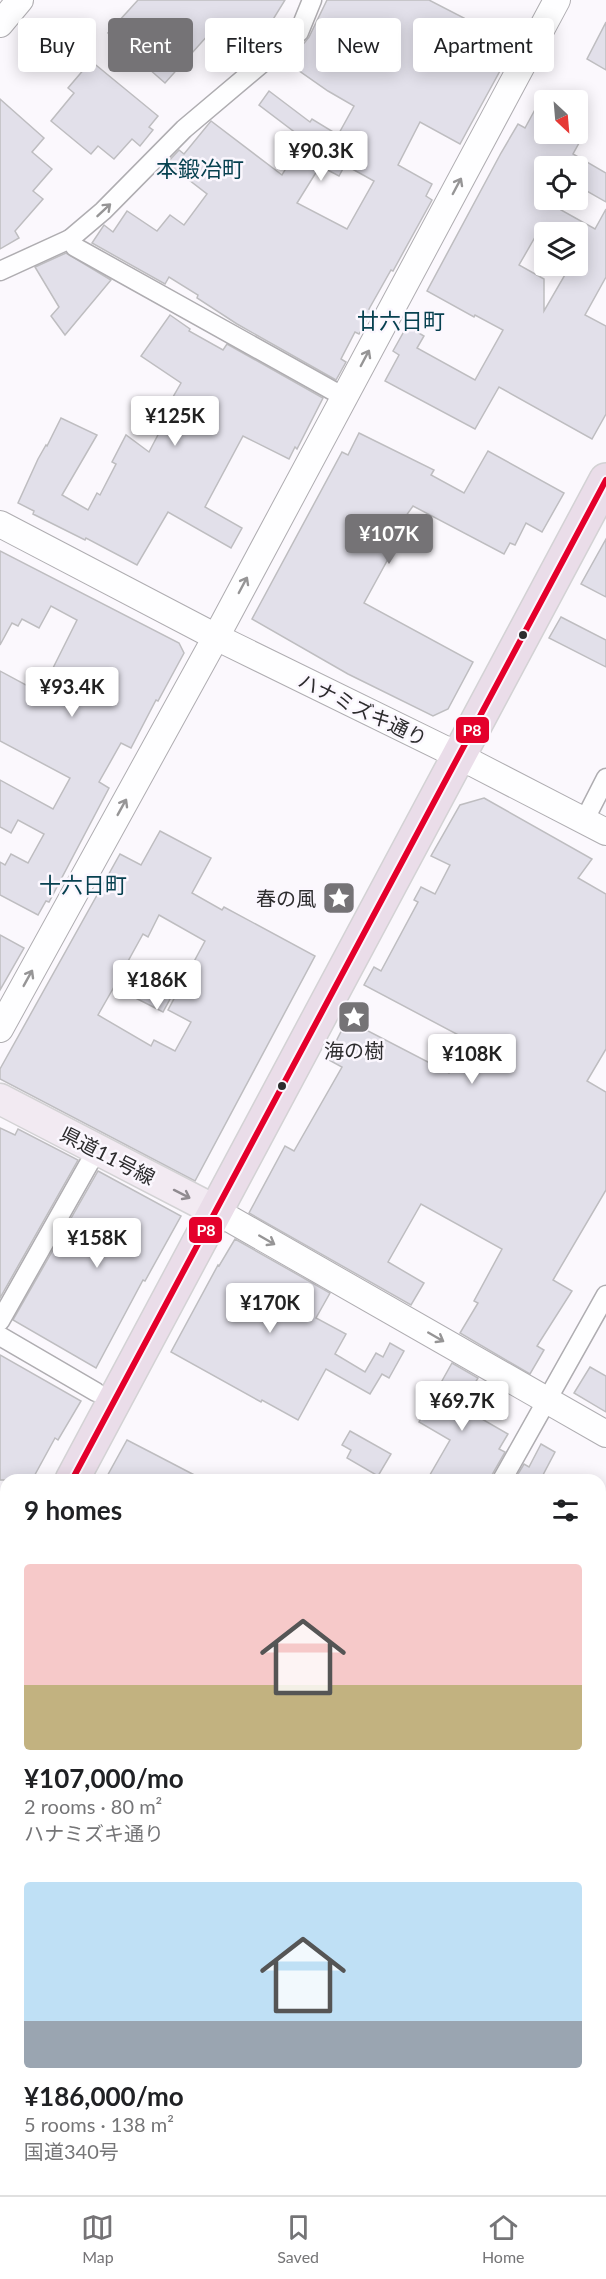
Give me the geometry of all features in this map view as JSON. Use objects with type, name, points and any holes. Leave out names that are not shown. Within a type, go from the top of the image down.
[{"type":"highway","points":[[75,1474],[606,480]]},
{"type":"main road","name":"県道11号線","points":[[0,1099],[216,1211]]},
{"type":"street","points":[[0,24],[20,0]]},
{"type":"street","points":[[0,271],[70,239],[103,211],[184,129],[299,32],[312,0]]},
{"type":"street","points":[[0,1029],[216,637],[557,0]]},
{"type":"street","points":[[70,239],[75,247],[344,398]]},
{"type":"street","name":"ハナミズキ通り","points":[[0,524],[216,637],[459,756],[595,827]]},
{"type":"street","points":[[595,827],[606,778]]},
{"type":"street","points":[[0,1321],[92,1160]]},
{"type":"street","points":[[216,1211],[606,1434]]},
{"type":"street","points":[[505,1474],[606,1295]]},
{"type":"street","points":[[0,1336],[96,1392]]},
{"type":"building","points":[[138,0],[285,0],[274,18],[205,18],[205,38],[193,52],[193,18],[122,18]]},
{"type":"building","points":[[327,0],[429,0],[464,18],[413,18],[413,72],[499,72],[460,144],[420,122],[398,165],[432,184],[426,196],[432,200],[369,309],[372,310],[359,334],[355,332],[341,359],[346,362],[336,380],[237,324],[169,277],[165,284],[92,243],[104,225],[113,232],[127,211],[157,231],[170,215],[184,225],[207,194],[167,163],[179,150],[184,154],[211,121],[282,175],[302,142],[299,141],[301,137],[259,105],[269,91],[310,122],[312,119],[338,135],[354,106],[301,72],[304,72],[304,43],[316,23],[316,72],[401,72],[401,18],[318,18]],"holes":[[[345,165],[374,181],[347,229],[297,203],[320,166],[339,176]]]},
{"type":"building","points":[[606,22],[606,70],[587,59]]},
{"type":"building","points":[[96,65],[158,116],[149,127],[153,130],[140,146],[132,139],[114,159],[98,146],[91,154],[51,121],[74,93],[68,88],[82,72],[96,72]]},
{"type":"building","points":[[152,72],[175,72],[165,83]]},
{"type":"building","points":[[0,99],[44,138],[32,152],[52,169],[33,191],[43,199],[15,231],[19,238],[0,249]]},
{"type":"building","points":[[534,111],[534,144],[578,144],[573,154],[576,156],[534,156],[534,210],[561,210],[582,222],[534,222],[534,239],[519,265],[534,273],[534,276],[544,279],[544,311],[564,276],[588,276],[588,225],[595,229],[606,209],[606,277],[585,315],[606,326],[606,414],[592,439],[499,387],[475,429],[385,381],[399,355],[393,351],[407,326],[424,336],[417,348],[475,380],[503,330],[427,291],[518,124],[525,128]]},
{"type":"building","points":[[588,163],[606,173],[606,202],[588,192]]},
{"type":"building","points":[[66,253],[111,280],[65,335],[51,316],[59,307],[35,267]]},
{"type":"building","points":[[170,315],[190,329],[189,331],[223,350],[227,344],[323,398],[297,449],[295,447],[289,459],[243,436],[205,507],[242,528],[231,548],[168,512],[137,565],[33,514],[34,511],[18,503],[38,459],[61,418],[97,435],[62,495],[88,510],[97,493],[100,495],[116,464],[112,462],[126,435],[149,452],[173,406],[169,404],[181,383],[141,356]]},
{"type":"building","points":[[359,433],[434,470],[431,475],[464,493],[488,451],[564,493],[542,532],[526,523],[515,545],[510,543],[504,554],[413,506],[393,534],[399,539],[364,603],[473,662],[448,709],[433,716],[348,674],[252,619],[342,452],[348,455]]},
{"type":"building","points":[[606,539],[606,597],[581,584]]},
{"type":"building","points":[[0,551],[179,643],[184,653],[131,748],[121,743],[99,782],[109,788],[49,902],[46,901],[38,915],[0,895],[0,862],[5,865],[11,854],[28,863],[44,834],[18,820],[11,833],[0,827],[0,780],[53,809],[70,778],[0,741],[0,671],[37,691],[41,684],[44,686],[77,620],[51,606],[39,628],[22,619],[18,626],[12,623],[0,645]]},
{"type":"building","points":[[561,617],[606,640],[606,667],[549,638]]},
{"type":"building","points":[[484,798],[592,859],[578,878],[606,894],[606,1049],[587,1081],[606,1092],[606,1190],[553,1280],[572,1291],[537,1346],[544,1350],[530,1374],[460,1333],[478,1303],[474,1301],[502,1249],[421,1204],[388,1262],[424,1283],[411,1305],[249,1213],[285,1146],[294,1151],[342,1067],[327,1059],[347,1020],[449,1073],[468,1040],[364,985],[374,967],[381,971],[418,902],[414,900],[421,887],[435,894],[450,865],[431,856],[460,805]]},
{"type":"building","points":[[160,831],[211,858],[192,893],[222,910],[224,907],[315,956],[195,1181],[0,1079],[0,1069],[120,854],[141,865]],"holes":[[[159,915],[205,941],[168,1010],[191,1022],[175,1051],[154,1040],[151,1046],[98,1015],[114,987],[163,1012],[170,999],[121,974],[143,934],[148,937]]]},
{"type":"building","points":[[0,935],[24,948],[0,990]]},
{"type":"building","points":[[0,1128],[15,1135],[18,1129],[78,1160],[0,1298]]},
{"type":"building","points":[[98,1171],[181,1216],[145,1281],[143,1280],[96,1368],[13,1320]]},
{"type":"building","points":[[235,1239],[330,1293],[316,1318],[346,1334],[335,1354],[365,1372],[376,1353],[383,1357],[390,1343],[404,1351],[389,1378],[382,1374],[370,1394],[326,1369],[298,1420],[171,1352],[218,1265]]},
{"type":"building","points":[[0,1355],[81,1401],[58,1440],[55,1438],[35,1474],[0,1474]]},
{"type":"building","points":[[452,1363],[478,1378],[461,1407],[508,1434],[499,1449],[505,1452],[492,1474],[430,1474],[450,1440],[419,1422]]},
{"type":"building","points":[[590,1367],[606,1376],[606,1412],[574,1393]]},
{"type":"building","points":[[350,1431],[391,1454],[379,1474],[375,1474],[347,1458],[351,1450],[342,1445]]},
{"type":"building","points":[[127,1440],[192,1474],[108,1474]]},
{"type":"building","points":[[541,1444],[555,1452],[544,1474],[518,1474],[524,1464],[529,1467]]},
{"type":"transit line","name":"P8","points":[[75,1474],[606,480]]},
{"type":"place","name":"春の風","points":[[339,898]]},
{"type":"place","name":"海の樹","points":[[354,1017]]},
{"type":"district","name":"本鍛冶町","points":[[200,168]]},
{"type":"district","name":"廿六日町","points":[[401,320]]},
{"type":"district","name":"十六日町","points":[[83,884]]}]
